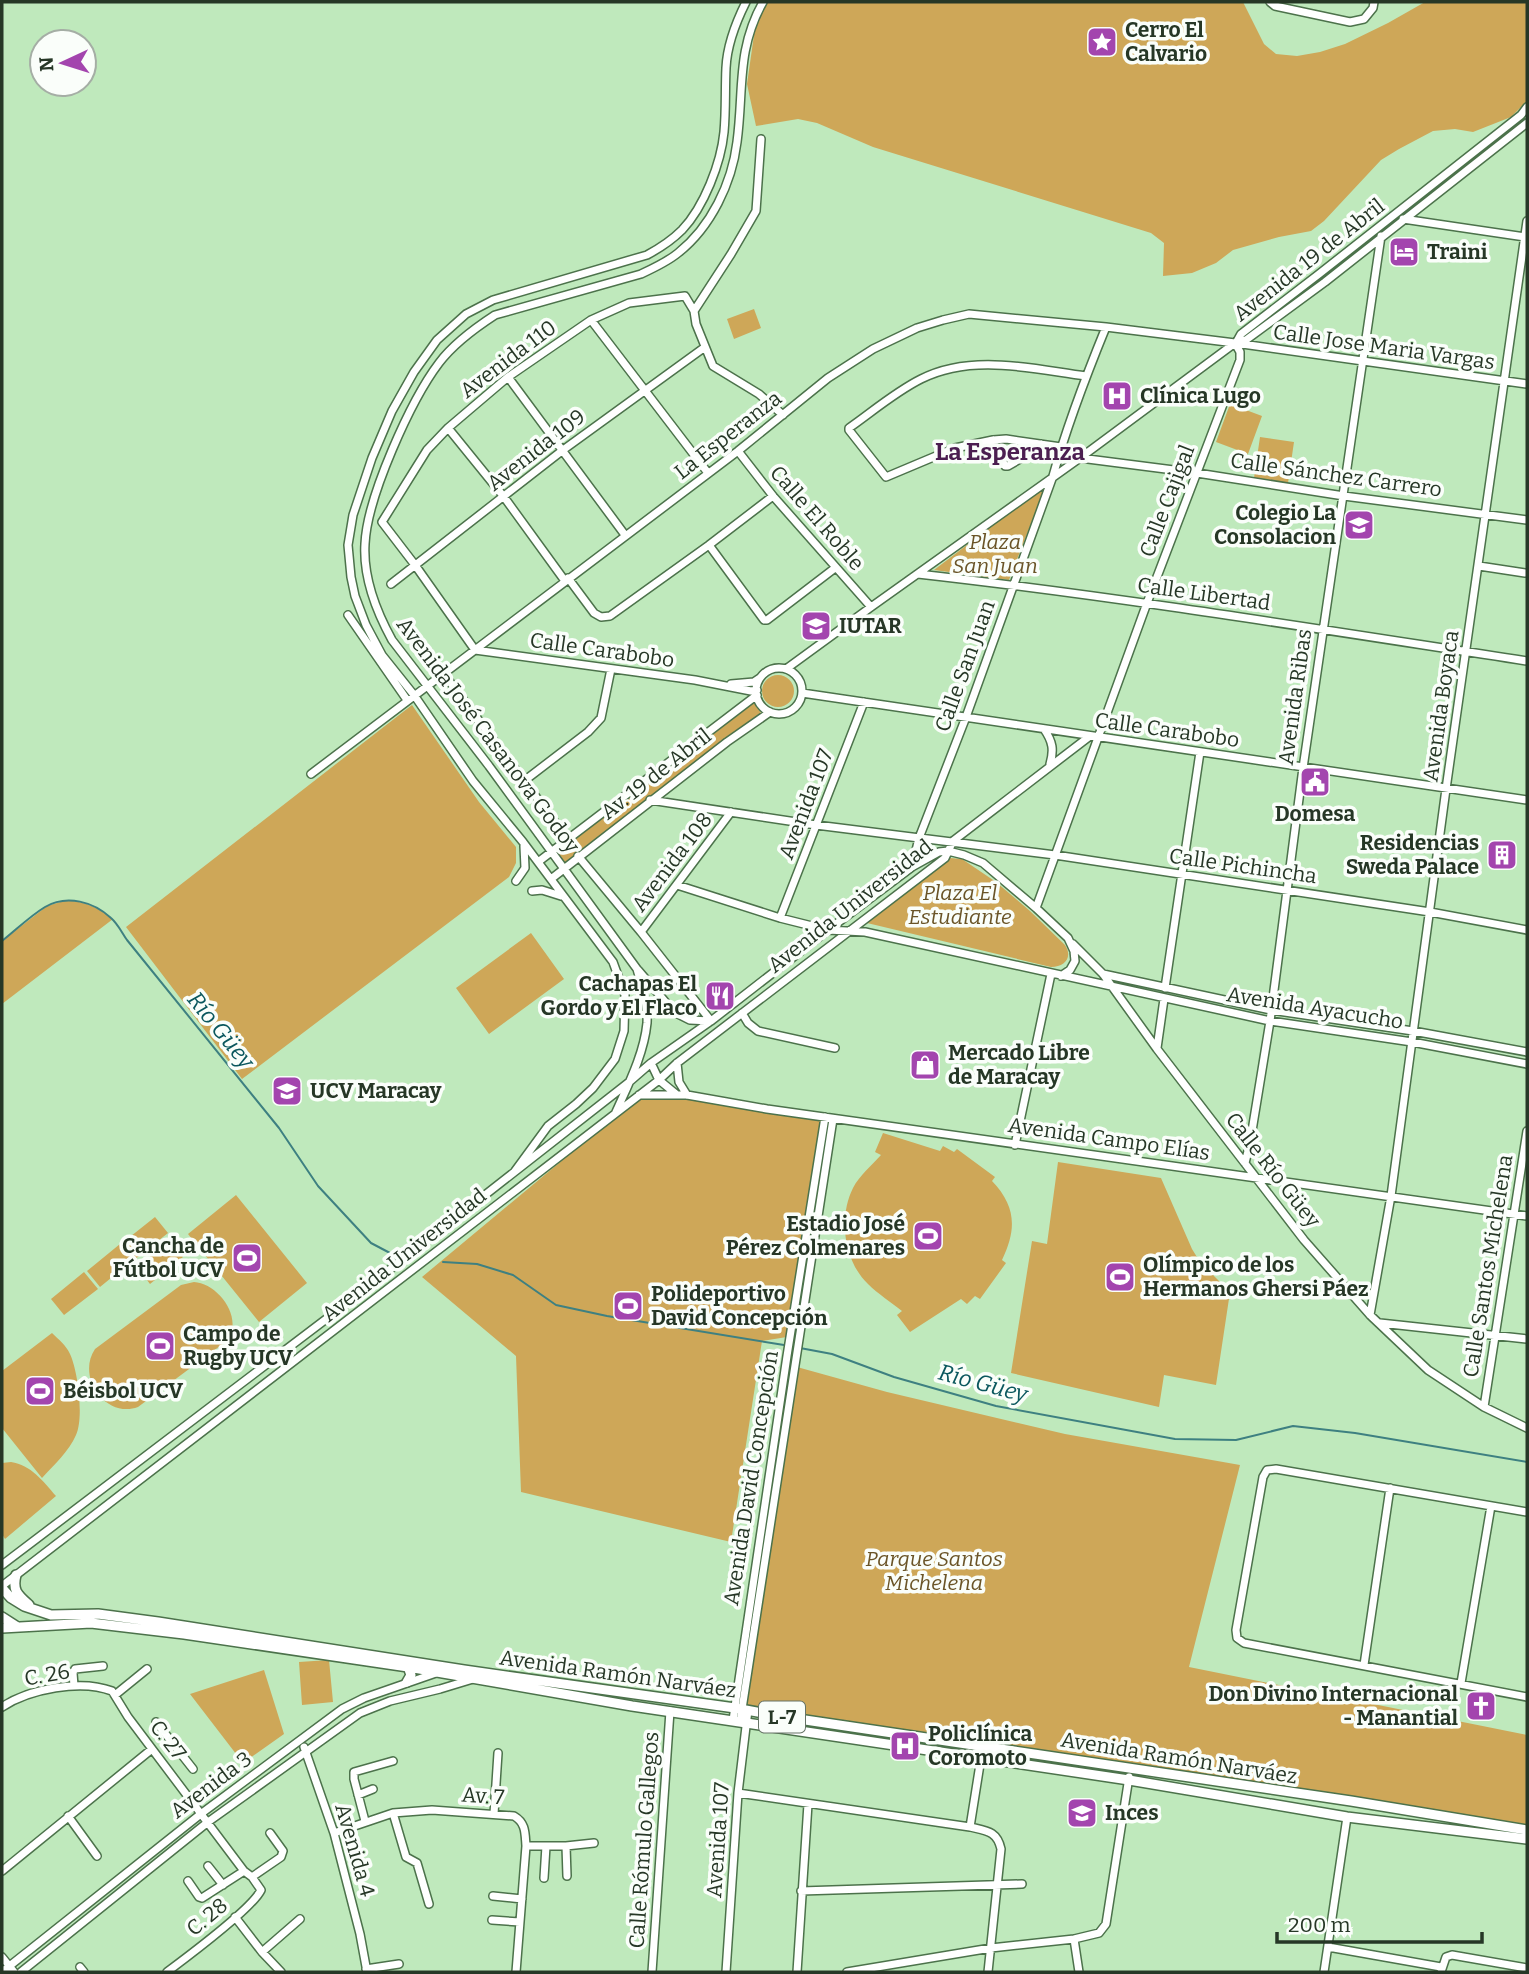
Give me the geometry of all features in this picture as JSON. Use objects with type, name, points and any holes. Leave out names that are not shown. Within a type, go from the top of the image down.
[{"type":"main road","points":[[16,1575],[13,1585],[17,1593],[36,1611]]},
{"type":"main road","name":"Avenida Ramón Narváez","points":[[2,1587],[17,1602],[51,1615],[98,1615],[158,1622],[1131,1768],[1526,1834]]},
{"type":"main road","points":[[2,1617],[16,1626]]},
{"type":"main road","name":"Avenida Ramón Narváez","points":[[2,1628],[91,1623],[184,1634],[408,1667],[739,1722],[1129,1780],[1347,1817],[1526,1834]]},
{"type":"main road","points":[[407,1682],[411,1675],[408,1667]]},
{"type":"street","name":"Avenida José Casanova Godoy","points":[[515,1171],[548,1126],[593,1088],[615,1059],[624,1031],[625,995],[613,962],[523,842],[473,781],[382,655],[366,625],[351,577],[348,545],[353,515],[392,411],[414,372],[437,340],[466,314],[493,300],[647,254],[665,245],[683,228],[706,193],[719,163],[724,135],[727,61],[736,23],[746,2]]},
{"type":"street","name":"Avenida José Casanova Godoy","points":[[616,1112],[640,1052],[647,1024],[646,999],[637,969],[565,867],[392,640],[380,619],[368,575],[365,544],[370,511],[406,419],[424,384],[441,361],[477,327],[495,314],[641,274],[679,253],[705,226],[733,165],[744,51],[753,19],[763,2]]},
{"type":"street","points":[[1270,2],[1275,6],[1350,22],[1364,19],[1373,8],[1374,2]]},
{"type":"street","name":"Avenida 19 de Abril","points":[[1235,343],[1241,334],[1521,115],[1527,107]]},
{"type":"street","name":"Avenida 19 de Abril","points":[[1235,343],[1247,340],[1325,282],[1527,123]]},
{"type":"street","points":[[761,139],[756,211],[694,311],[696,324],[713,366],[759,394],[783,415]]},
{"type":"street","points":[[1403,219],[1525,237]]},
{"type":"street","name":"Avenida Boyaca","points":[[1370,1315],[1391,1196],[1527,221]]},
{"type":"street","name":"Avenida Ribas","points":[[1245,1163],[1270,1021],[1303,768],[1381,236]]},
{"type":"street","name":"Avenida 110","points":[[415,565],[382,522],[427,450],[448,428],[508,377],[591,320],[629,303],[685,296],[694,311]]},
{"type":"street","name":"La Esperanza","points":[[311,774],[738,451],[828,378],[873,349],[917,328],[969,314],[1235,343]]},
{"type":"street","points":[[591,320],[708,473]]},
{"type":"street","name":"Calle San Juan","points":[[912,867],[919,838],[966,717],[1086,376],[1106,327]]},
{"type":"street","points":[[723,685],[754,682],[769,671],[786,669],[1235,343]]},
{"type":"street","name":"Calle Jose Maria Vargas","points":[[1235,343],[1527,384]]},
{"type":"street","name":"Calle Cajigal","points":[[1036,908],[1094,737],[1240,360],[1240,352],[1235,343]]},
{"type":"street","name":"Avenida 109","points":[[391,584],[563,450],[705,347]]},
{"type":"street","points":[[1061,447],[1006,439],[993,440],[955,448],[886,477],[849,432],[849,428],[924,377],[954,368],[993,364],[1086,376]]},
{"type":"street","points":[[508,377],[625,535]]},
{"type":"street","points":[[448,428],[566,580],[594,614],[601,617],[610,616],[774,496]]},
{"type":"street","points":[[993,440],[1005,466],[1026,456],[1041,444]]},
{"type":"street","name":"Calle Sánchez Carrero","points":[[1061,447],[1068,454],[1080,458],[1527,520]]},
{"type":"street","name":"Calle El Roble","points":[[738,451],[870,607]]},
{"type":"street","points":[[709,545],[764,620],[835,568]]},
{"type":"street","points":[[415,565],[475,650]]},
{"type":"street","points":[[1479,566],[1525,573]]},
{"type":"street","name":"Calle Libertad","points":[[918,574],[1147,603],[1527,661]]},
{"type":"street","points":[[348,615],[411,698]]},
{"type":"street","name":"Calle Carabobo","points":[[475,650],[757,692]]},
{"type":"street","points":[[524,781],[589,732],[601,718],[611,669]]},
{"type":"street","points":[[761,678],[757,692],[761,705],[777,714],[791,711],[802,693],[798,678],[786,669]]},
{"type":"street","points":[[444,674],[569,841]]},
{"type":"street","points":[[538,862],[569,841],[757,692]]},
{"type":"street","name":"Calle Carabobo","points":[[802,693],[1527,800]]},
{"type":"street","name":"Avenida 107","points":[[780,918],[864,702]]},
{"type":"street","name":"Av. 19 de Abril","points":[[565,867],[650,800],[770,712]]},
{"type":"street","points":[[1044,729],[1053,747],[1049,766]]},
{"type":"street","points":[[1094,737],[1049,766],[953,841],[948,851],[983,863],[1068,938],[1113,987]]},
{"type":"street","points":[[1165,988],[1200,752]]},
{"type":"street","name":"Calle Pichincha","points":[[650,800],[816,825],[1055,855],[1430,912],[1527,930]]},
{"type":"street","name":"Avenida 108","points":[[641,932],[731,813]]},
{"type":"street","points":[[516,881],[525,868],[523,842]]},
{"type":"street","name":"Avenida Universidad","points":[[2,1565],[342,1307],[651,1063],[711,1021],[912,867],[939,852],[948,851],[945,858],[2,1587]]},
{"type":"street","points":[[578,856],[711,1021]]},
{"type":"street","points":[[551,879],[565,867]]},
{"type":"street","name":"Avenida Ayacucho","points":[[677,885],[780,918],[828,930],[865,932],[1270,1021],[1412,1042],[1527,1064]]},
{"type":"street","points":[[532,891],[542,890],[563,897]]},
{"type":"street","points":[[1061,976],[1070,970],[1075,961],[1068,938]]},
{"type":"street","points":[[637,969],[674,1013],[690,1020],[711,1021]]},
{"type":"street","points":[[1015,1145],[1051,974]]},
{"type":"street","name":"Avenida Ayacucho","points":[[1103,974],[1271,1010],[1413,1031],[1527,1052]]},
{"type":"street","name":"Calle Río Güey","points":[[1113,987],[1157,1049],[1304,1240],[1370,1315],[1428,1370],[1483,1407],[1527,1429]]},
{"type":"street","points":[[1157,1049],[1164,999]]},
{"type":"street","points":[[742,1013],[748,1023],[758,1031],[835,1048]]},
{"type":"street","points":[[651,1063],[659,1080],[676,1094]]},
{"type":"street","points":[[677,1063],[679,1082],[687,1095]]},
{"type":"street","name":"Avenida Campo Elías","points":[[638,1095],[687,1095],[1015,1145],[1255,1176],[1527,1216]]},
{"type":"street","name":"Avenida David Concepción","points":[[739,1722],[748,1640],[829,1118]]},
{"type":"street","name":"Calle Santos Michelena","points":[[1483,1407],[1527,1130]]},
{"type":"street","points":[[342,1307],[350,1320]]},
{"type":"street","points":[[1379,1323],[1527,1339]]},
{"type":"street","points":[[1527,1512],[1276,1469],[1267,1470],[1263,1476],[1236,1630],[1237,1638],[1244,1643],[1527,1697]]},
{"type":"street","points":[[1364,1665],[1390,1488]]},
{"type":"street","points":[[1461,1683],[1491,1506]]},
{"type":"street","points":[[74,1686],[75,1669],[103,1666]]},
{"type":"street","points":[[115,1695],[147,1669]]},
{"type":"street","name":"Avenida 3","points":[[2,1972],[12,1969],[202,1813],[342,1709],[438,1672],[464,1670]]},
{"type":"street","name":"Avenida 3","points":[[21,1972],[208,1822],[360,1713],[390,1701],[474,1679]]},
{"type":"street","name":"C. 26","points":[[2,1707],[25,1695],[74,1686],[101,1687]]},
{"type":"street","name":"C. 27","points":[[101,1687],[112,1691],[128,1717],[254,1881]]},
{"type":"street","name":"Avenida 107","points":[[726,1972],[738,1793],[739,1722],[742,1709]]},
{"type":"street","name":"Calle Rómulo Gallegos","points":[[652,1972],[670,1711]]},
{"type":"street","points":[[156,1721],[193,1769]]},
{"type":"street","name":"Avenida 4","points":[[301,1741],[334,1833],[367,1971]]},
{"type":"street","points":[[159,1756],[173,1745]]},
{"type":"street","points":[[2,1871],[152,1749]]},
{"type":"street","points":[[494,1814],[498,1753]]},
{"type":"street","points":[[970,1828],[981,1758]]},
{"type":"street","points":[[365,1821],[354,1772],[393,1761]]},
{"type":"street","points":[[847,1972],[1099,1933],[1106,1924],[1131,1768]]},
{"type":"street","points":[[358,1795],[373,1789]]},
{"type":"street","points":[[738,1793],[990,1832],[999,1840],[1001,1849],[988,1972]]},
{"type":"street","points":[[797,1972],[808,1804]]},
{"type":"street","name":"Av. 7","points":[[334,1833],[393,1813],[432,1810],[514,1816],[521,1820],[526,1846],[516,1972]]},
{"type":"street","points":[[393,1813],[406,1857],[417,1863],[429,1904]]},
{"type":"street","points":[[68,1816],[97,1856]]},
{"type":"street","points":[[1324,1972],[1347,1817]]},
{"type":"street","points":[[254,1881],[281,1857],[283,1851],[270,1833]]},
{"type":"street","points":[[526,1846],[594,1843]]},
{"type":"street","points":[[544,1878],[546,1846]]},
{"type":"street","points":[[566,1846],[567,1876]]},
{"type":"street","points":[[208,1866],[223,1885]]},
{"type":"street","points":[[188,1881],[202,1898],[244,1871]]},
{"type":"street","name":"C. 28","points":[[167,1972],[258,1896],[261,1890],[254,1881]]},
{"type":"street","points":[[801,1891],[1022,1884]]},
{"type":"street","points":[[493,1896],[522,1899]]},
{"type":"street","points":[[235,1917],[281,1972]]},
{"type":"street","points":[[262,1952],[300,1919]]},
{"type":"street","points":[[492,1920],[520,1922]]},
{"type":"street","points":[[1074,1938],[1079,1972]]},
{"type":"street","points":[[1328,1947],[1441,1970],[1446,1957],[1452,1955],[1527,1968]]},
{"type":"street","points":[[2,1957],[12,1969]]},
{"type":"street","points":[[178,1964],[185,1972]]},
{"type":"street","points":[[367,1971],[399,1964]]},
{"type":"green space","points":[[764,2],[1243,2],[1264,44],[1276,54],[1297,56],[1345,44],[1425,2],[1527,2],[1527,101],[1511,117],[1473,132],[1455,129],[1433,131],[1399,149],[1381,160],[1324,221],[1311,231],[1233,250],[1216,263],[1192,273],[1163,276],[1164,243],[1151,233],[873,147],[817,123],[798,119],[756,126],[747,84],[756,21]]},
{"type":"green space","points":[[754,309],[761,328],[734,339],[727,319]]},
{"type":"green space","points":[[1230,404],[1262,416],[1248,454],[1216,442]]},
{"type":"green space","points":[[1260,437],[1294,442],[1288,483],[1254,478]]},
{"type":"green space","name":"Plaza San Juan","points":[[1046,485],[1009,580],[934,570]]},
{"type":"green space","points":[[778,675],[789,680],[794,691],[789,702],[778,707],[767,702],[762,691],[767,680]]},
{"type":"green space","points":[[754,703],[761,713],[565,863],[557,853]]},
{"type":"green space","points":[[412,705],[479,802],[516,847],[516,863],[509,877],[242,1079],[126,927]]},
{"type":"green space","name":"Plaza El Estudiante","points":[[950,858],[962,859],[996,882],[1030,911],[1065,945],[1068,957],[1064,963],[1051,967],[867,923]]},
{"type":"green space","points":[[67,900],[91,906],[113,919],[2,1004],[2,941],[47,906]]},
{"type":"green space","points":[[531,933],[564,979],[489,1034],[456,988]]},
{"type":"green space","name":"Polideportivo David Concepción","points":[[643,1093],[830,1120],[793,1336],[762,1341],[731,1542],[521,1492],[516,1356],[422,1277]]},
{"type":"green space","name":"Estadio José Pérez Colmenares","points":[[883,1133],[940,1151],[943,1146],[954,1152],[957,1149],[995,1177],[992,1181],[1006,1200],[1012,1218],[1010,1238],[1002,1260],[1006,1263],[980,1299],[975,1296],[967,1304],[961,1299],[910,1332],[897,1315],[902,1311],[860,1275],[853,1264],[846,1239],[848,1200],[859,1179],[881,1155],[875,1152]]},
{"type":"green space","name":"Olímpico de los Hermanos Ghersi Páez","points":[[1058,1162],[1161,1178],[1192,1249],[1200,1262],[1230,1292],[1216,1385],[1164,1375],[1159,1407],[1011,1373],[1032,1241],[1047,1244]]},
{"type":"green space","name":"Cancha de Fútbol UCV","points":[[236,1195],[307,1283],[259,1322],[188,1234]]},
{"type":"green space","points":[[155,1217],[168,1233],[134,1260],[121,1244]]},
{"type":"green space","points":[[170,1241],[183,1257],[150,1284],[137,1267]]},
{"type":"green space","points":[[120,1244],[133,1260],[100,1287],[87,1271]]},
{"type":"green space","points":[[84,1272],[98,1289],[64,1315],[51,1299]]},
{"type":"green space","name":"Campo de Rugby UCV","points":[[194,1282],[210,1287],[228,1307],[233,1325],[224,1343],[138,1407],[115,1407],[105,1401],[97,1393],[89,1372],[95,1349],[181,1285]]},
{"type":"green space","name":"Béisbol UCV","points":[[52,1333],[66,1348],[73,1362],[78,1383],[80,1418],[73,1441],[42,1478],[2,1428],[2,1371]]},
{"type":"green space","name":"Parque Santos Michelena","points":[[797,1367],[887,1392],[1065,1434],[1240,1465],[1189,1667],[1527,1735],[1527,1828],[1260,1783],[746,1711]]},
{"type":"green space","points":[[11,1462],[31,1470],[56,1496],[5,1539],[2,1534],[2,1463]]},
{"type":"green space","points":[[329,1660],[333,1702],[302,1705],[299,1662]]},
{"type":"green space","points":[[264,1670],[284,1734],[243,1763],[190,1694]]},
{"type":"waterway","name":"Río Güey","points":[[2,941],[53,903],[80,902],[104,912],[116,923],[279,1128],[318,1186],[371,1243],[390,1253]]},
{"type":"waterway","name":"Río Güey","points":[[443,1262],[477,1264],[513,1275],[556,1305],[784,1345]]},
{"type":"waterway","name":"Río Güey","points":[[800,1348],[832,1354],[894,1377],[996,1406],[1175,1439],[1236,1440],[1293,1426],[1355,1433],[1527,1462]]},
{"type":"place","name":"Cerro El Calvario","points":[[1102,42]]},
{"type":"place","name":"Traini","points":[[1404,252]]},
{"type":"place","name":"Clínica Lugo","points":[[1117,396]]},
{"type":"place","name":"Colegio La Consolacion","points":[[1359,525]]},
{"type":"place","name":"IUTAR","points":[[816,626]]},
{"type":"place","name":"Domesa","points":[[1315,782]]},
{"type":"place","name":"Residencias Sweda Palace","points":[[1502,855]]},
{"type":"place","name":"Cachapas El Gordo y El Flaco","points":[[720,996]]},
{"type":"place","name":"Mercado Libre de Maracay","points":[[925,1065]]},
{"type":"place","name":"UCV Maracay","points":[[287,1091]]},
{"type":"place","name":"Estadio José Pérez Colmenares","points":[[928,1236]]},
{"type":"place","name":"Cancha de Fútbol UCV","points":[[247,1258]]},
{"type":"place","name":"Olímpico de los Hermanos Ghersi Páez","points":[[1120,1277]]},
{"type":"place","name":"Polideportivo David Concepción","points":[[628,1306]]},
{"type":"place","name":"Campo de Rugby UCV","points":[[160,1346]]},
{"type":"place","name":"Béisbol UCV","points":[[40,1391]]},
{"type":"place","name":"Don Divino Internacional - Manantial","points":[[1481,1706]]},
{"type":"place","name":"Policlínica Coromoto","points":[[905,1746]]},
{"type":"place","name":"Inces","points":[[1082,1813]]},
{"type":"district","name":"La Esperanza","points":[[1010,452]]}]
